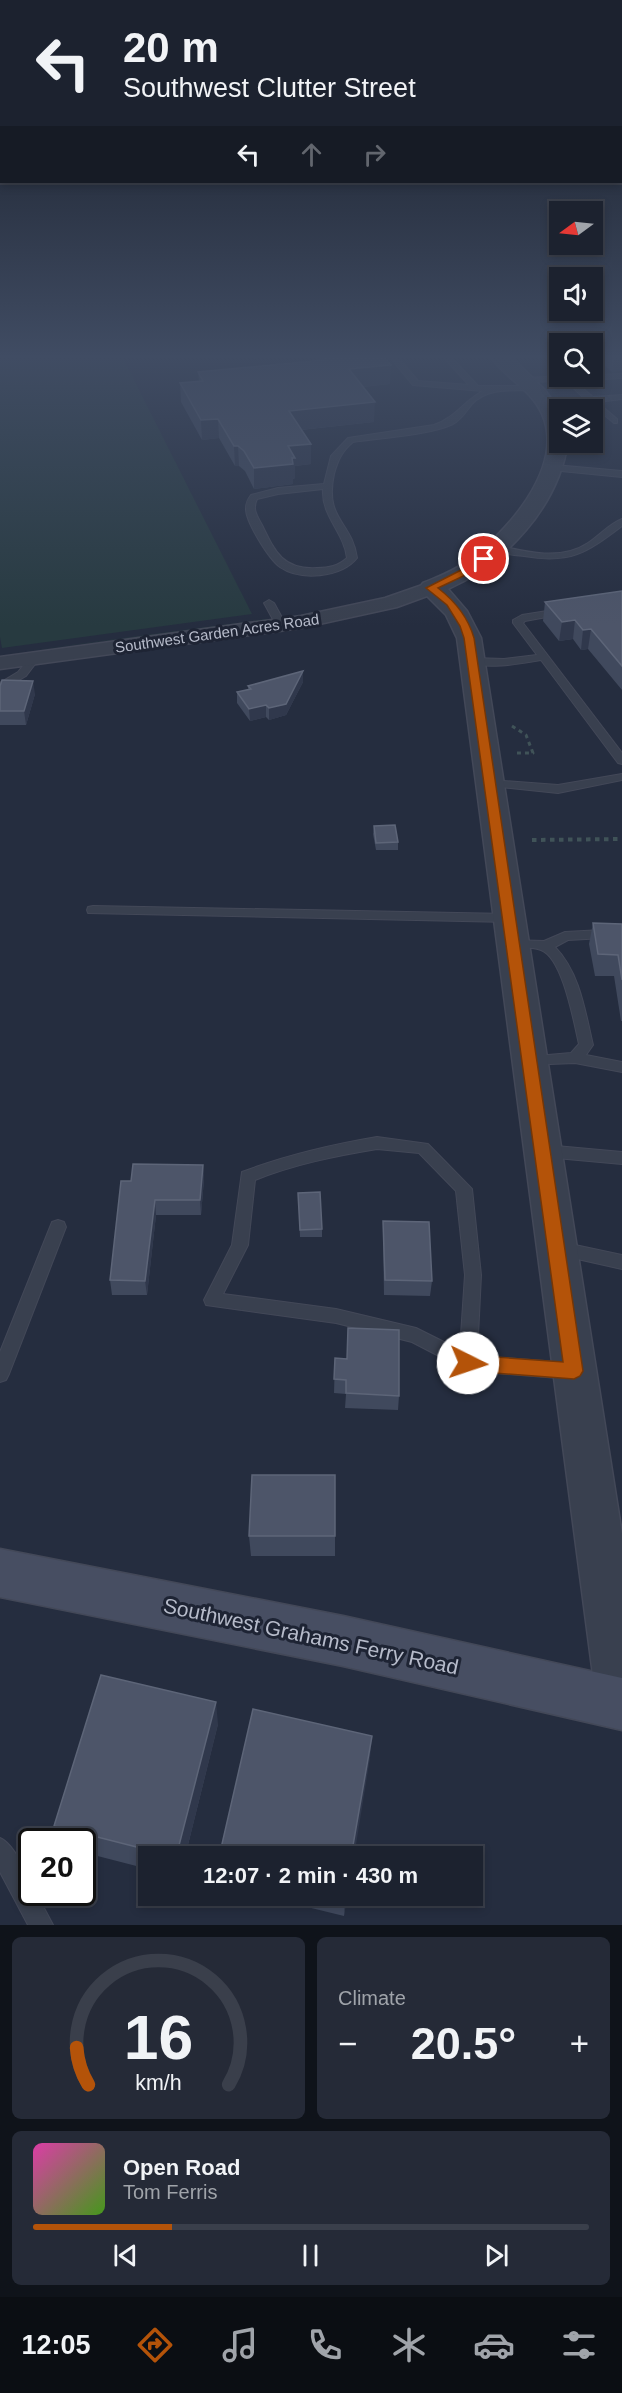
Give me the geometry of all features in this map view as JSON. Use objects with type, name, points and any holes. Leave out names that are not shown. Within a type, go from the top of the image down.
[{"type":"main road","name":"Southwest Grahams Ferry Road","points":[[0,1573],[343,1641],[622,1704]]},
{"type":"street","points":[[559,446],[554,468],[529,509],[497,548],[471,569],[431,588],[451,603],[459,614],[469,638],[490,783],[523,936],[530,1061],[622,1698]]},
{"type":"street","name":"Southwest Garden Acres Road","points":[[0,663],[281,625],[360,611],[431,588]]},
{"type":"lane","points":[[328,486],[264,494],[253,498],[250,503],[250,511],[276,560],[284,567],[297,572],[323,571],[346,566],[352,558],[352,548],[329,509],[327,498],[334,460],[342,446]]},
{"type":"lane","points":[[554,468],[622,474]]},
{"type":"lane","points":[[497,548],[529,555],[550,556],[582,550],[622,522]]},
{"type":"lane","points":[[269,603],[281,625]]},
{"type":"lane","points":[[566,612],[518,620],[518,623],[622,761]]},
{"type":"lane","points":[[472,661],[504,662],[543,657]]},
{"type":"lane","points":[[0,688],[22,674],[34,659]]},
{"type":"lane","points":[[490,783],[558,789],[622,777]]},
{"type":"lane","points":[[93,910],[523,936],[622,933]]},
{"type":"lane","points":[[523,936],[558,956],[568,976],[586,1045],[575,1058]]},
{"type":"lane","points":[[530,1061],[575,1058],[622,1067]]},
{"type":"lane","points":[[468,1363],[473,1275],[464,1189],[423,1148],[377,1143],[344,1148],[282,1163],[248,1176],[240,1245],[212,1300],[336,1316],[416,1335],[468,1363],[574,1371]]},
{"type":"lane","points":[[543,1150],[622,1158]]},
{"type":"lane","points":[[0,1374],[58,1227]]},
{"type":"lane","points":[[556,1248],[622,1262]]},
{"type":"lane","points":[[0,1850],[41,1925]]},
{"type":"path","points":[[512,726],[526,735],[533,753],[517,753]]},
{"type":"path","points":[[532,840],[622,840]]},
{"type":"shaded area","points":[[0,446],[167,446],[252,614],[2,648],[0,637]]},
{"type":"shaded area","points":[[267,619],[268,620],[3,654]]},
{"type":"building","points":[[234,446],[290,446],[288,446],[295,458],[292,458],[293,464],[254,468],[244,451]]},
{"type":"building","points":[[622,591],[622,666],[591,629],[583,630],[575,620],[562,622],[545,602]]},
{"type":"building","points":[[303,671],[286,704],[249,709],[237,692],[251,689],[248,686]]},
{"type":"building","points":[[2,680],[33,681],[24,711],[0,711]]},
{"type":"building","points":[[395,825],[398,842],[376,843],[374,826]]},
{"type":"building","points":[[593,923],[622,924],[622,980],[618,955],[598,954]]},
{"type":"building","points":[[133,1164],[203,1165],[200,1200],[155,1200],[145,1281],[110,1280],[121,1181],[131,1181]]},
{"type":"building","points":[[320,1192],[322,1229],[300,1230],[298,1193]]},
{"type":"building","points":[[383,1221],[429,1222],[432,1281],[385,1280]]},
{"type":"building","points":[[348,1328],[399,1330],[399,1396],[346,1393],[346,1380],[334,1379],[335,1358],[347,1359]]},
{"type":"building","points":[[252,1475],[335,1475],[335,1536],[249,1536]]},
{"type":"building","points":[[101,1675],[216,1702],[179,1846],[138,1847],[96,1837],[96,1828],[54,1826]]},
{"type":"building","points":[[253,1709],[372,1736],[353,1846],[222,1846]]},
{"type":"route","points":[[468,1363],[574,1371],[469,638],[459,614],[451,603],[431,588],[471,569],[484,559]]}]
